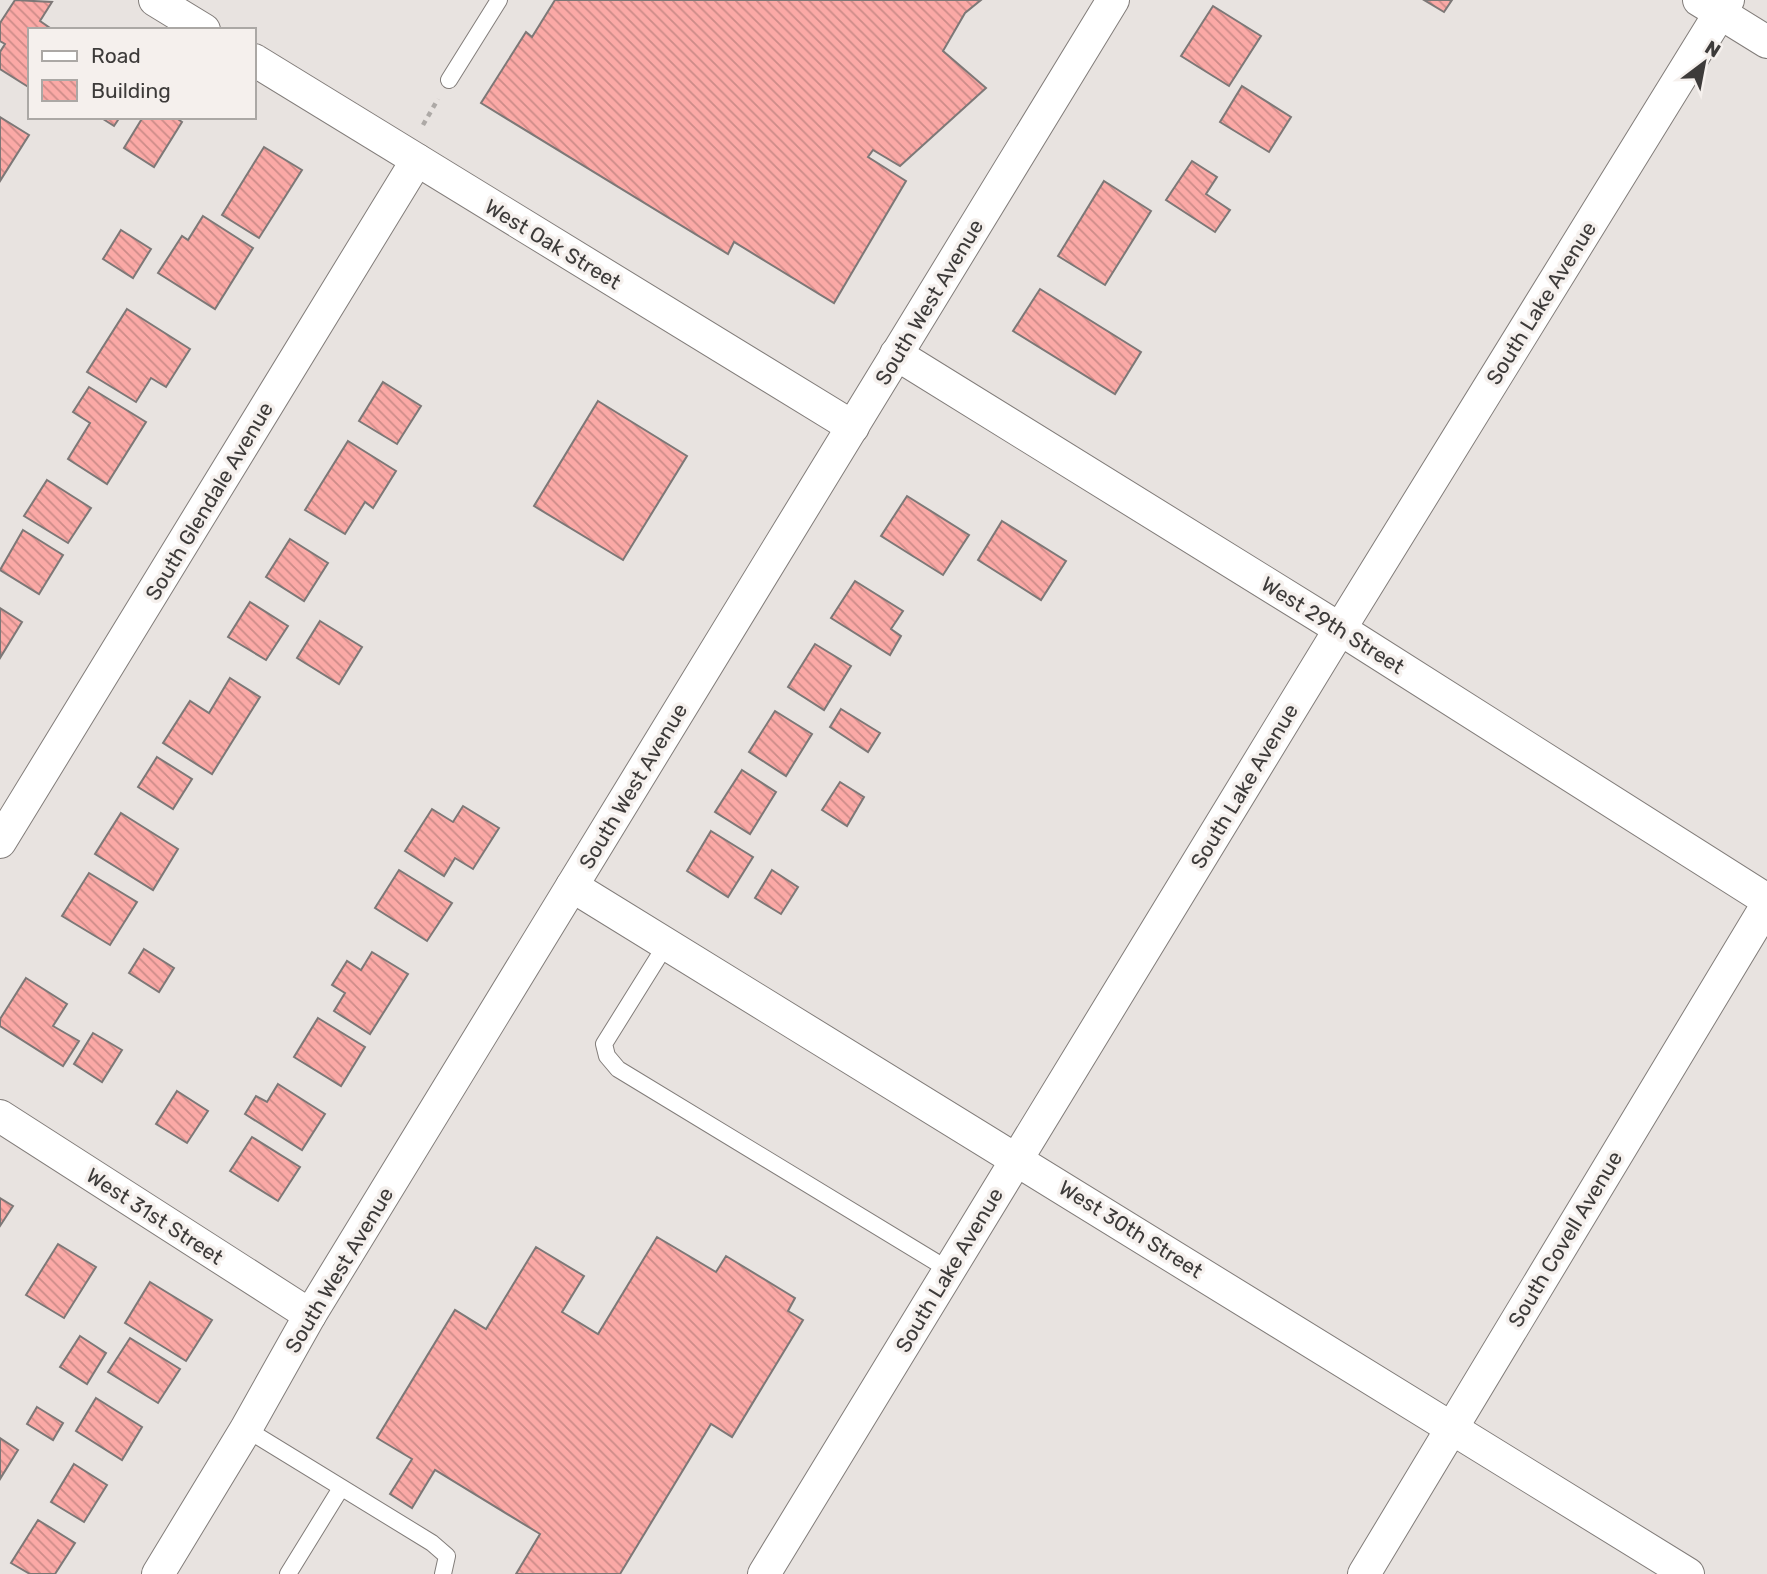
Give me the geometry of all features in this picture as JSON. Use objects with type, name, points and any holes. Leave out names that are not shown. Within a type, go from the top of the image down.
[{"type":"street","points":[[155,0],[201,28]]},
{"type":"street","name":"South West Avenue","points":[[158,1574],[246,1429],[310,1315],[1113,0]]},
{"type":"street","points":[[1716,4],[1767,42]]},
{"type":"street","name":"South Lake Avenue","points":[[764,1574],[1340,629],[1716,4]]},
{"type":"street","name":"West Oak Street","points":[[256,61],[853,427]]},
{"type":"street","name":"South Glendale Avenue","points":[[0,842],[412,157]]},
{"type":"street","name":"West 29th Street","points":[[896,354],[1340,629],[1767,900]]},
{"type":"street","name":"West 30th Street","points":[[572,886],[1688,1574]]},
{"type":"street","name":"South Covell Avenue","points":[[1364,1574],[1767,905]]},
{"type":"street","name":"West 31st Street","points":[[0,1116],[310,1315]]},
{"type":"lane","points":[[449,80],[499,0]]},
{"type":"lane","points":[[667,943],[604,1044],[607,1056],[618,1069],[949,1270]]},
{"type":"lane","points":[[246,1429],[432,1543],[447,1556],[443,1574]]},
{"type":"lane","points":[[288,1574],[341,1488]]},
{"type":"path","points":[[412,157],[449,80]]},
{"type":"building","points":[[15,0],[52,2],[40,21],[50,28],[28,28],[28,87],[0,69],[0,52],[5,44],[0,41],[0,23]]},
{"type":"building","points":[[555,0],[981,0],[965,13],[943,51],[986,88],[900,166],[873,150],[868,157],[906,181],[834,303],[734,242],[728,254],[481,103],[526,32],[532,37]]},
{"type":"building","points":[[1424,0],[1452,0],[1444,12]]},
{"type":"building","points":[[1213,6],[1261,36],[1229,86],[1181,56]]},
{"type":"building","points":[[1242,86],[1291,117],[1269,152],[1220,122]]},
{"type":"building","points":[[0,117],[29,135],[0,181]]},
{"type":"building","points":[[103,119],[119,119],[114,126]]},
{"type":"building","points":[[142,119],[178,119],[182,122],[154,167],[124,148]]},
{"type":"building","points":[[264,147],[302,170],[259,238],[222,215]]},
{"type":"building","points":[[1192,161],[1217,177],[1206,194],[1230,210],[1215,232],[1166,200]]},
{"type":"building","points":[[1104,181],[1151,211],[1105,285],[1058,256]]},
{"type":"building","points":[[203,216],[253,248],[215,309],[158,273],[182,236],[188,240]]},
{"type":"building","points":[[121,230],[151,249],[133,278],[103,259]]},
{"type":"building","points":[[1040,289],[1141,352],[1115,394],[1013,331]]},
{"type":"building","points":[[127,309],[190,349],[166,387],[151,378],[136,402],[87,372]]},
{"type":"building","points":[[383,382],[421,406],[397,444],[359,421]]},
{"type":"building","points":[[89,387],[146,422],[107,484],[68,459],[90,423],[73,412]]},
{"type":"building","points":[[598,401],[687,456],[623,560],[534,506]]},
{"type":"building","points":[[348,441],[396,471],[373,508],[365,502],[345,534],[305,510]]},
{"type":"building","points":[[47,480],[91,508],[68,543],[24,516]]},
{"type":"building","points":[[907,496],[969,535],[943,575],[881,536]]},
{"type":"building","points":[[1002,521],[1066,561],[1041,600],[978,560]]},
{"type":"building","points":[[23,530],[63,555],[39,594],[0,570]]},
{"type":"building","points":[[290,539],[328,563],[304,601],[266,577]]},
{"type":"building","points":[[855,581],[903,611],[891,629],[901,636],[890,655],[831,618]]},
{"type":"building","points":[[250,602],[288,626],[266,660],[228,637]]},
{"type":"building","points":[[0,608],[22,622],[0,658]]},
{"type":"building","points":[[320,621],[362,647],[339,684],[297,658]]},
{"type":"building","points":[[815,644],[851,666],[824,710],[788,687]]},
{"type":"building","points":[[230,678],[260,697],[212,774],[163,743],[190,701],[209,713]]},
{"type":"building","points":[[841,709],[880,733],[868,752],[830,727]]},
{"type":"building","points":[[775,711],[812,734],[786,776],[749,752]]},
{"type":"building","points":[[157,757],[192,779],[173,809],[138,787]]},
{"type":"building","points":[[742,770],[776,792],[750,834],[715,812]]},
{"type":"building","points":[[840,782],[864,797],[847,826],[822,810]]},
{"type":"building","points":[[463,806],[499,828],[473,869],[455,858],[444,876],[405,851],[432,809],[453,822]]},
{"type":"building","points":[[121,813],[178,849],[153,890],[95,854]]},
{"type":"building","points":[[711,831],[753,857],[728,897],[687,871]]},
{"type":"building","points":[[399,870],[452,903],[427,941],[375,908]]},
{"type":"building","points":[[772,870],[798,887],[781,914],[755,898]]},
{"type":"building","points":[[89,873],[137,902],[110,945],[62,916]]},
{"type":"building","points":[[144,949],[174,968],[159,992],[129,973]]},
{"type":"building","points":[[372,952],[408,974],[370,1034],[334,1011],[345,993],[332,985],[347,961],[361,970]]},
{"type":"building","points":[[26,978],[67,1004],[53,1026],[79,1041],[63,1066],[0,1026],[0,1019]]},
{"type":"building","points":[[318,1018],[365,1047],[341,1086],[294,1057]]},
{"type":"building","points":[[93,1033],[122,1050],[102,1082],[74,1064]]},
{"type":"building","points":[[278,1084],[325,1114],[302,1150],[245,1114],[256,1096],[267,1102]]},
{"type":"building","points":[[177,1091],[208,1111],[187,1143],[156,1124]]},
{"type":"building","points":[[252,1137],[300,1167],[278,1201],[230,1171]]},
{"type":"building","points":[[0,1198],[13,1206],[0,1226]]},
{"type":"building","points":[[657,1237],[716,1272],[726,1256],[795,1298],[788,1311],[803,1320],[732,1437],[711,1424],[620,1574],[516,1574],[540,1534],[435,1470],[412,1508],[390,1494],[412,1459],[377,1438],[455,1310],[486,1329],[536,1247],[584,1276],[562,1312],[598,1334]]},
{"type":"building","points":[[58,1244],[96,1267],[64,1318],[26,1295]]},
{"type":"building","points":[[150,1282],[212,1320],[186,1361],[125,1323]]},
{"type":"building","points":[[80,1336],[106,1353],[87,1384],[60,1367]]},
{"type":"building","points":[[130,1338],[180,1369],[158,1403],[108,1372]]},
{"type":"building","points":[[96,1398],[142,1427],[122,1460],[76,1431]]},
{"type":"building","points":[[37,1407],[63,1423],[53,1440],[27,1424]]},
{"type":"building","points":[[0,1438],[18,1450],[0,1479]]},
{"type":"building","points":[[74,1464],[107,1485],[84,1522],[51,1502]]},
{"type":"building","points":[[38,1520],[75,1543],[55,1574],[30,1574],[11,1563]]}]
